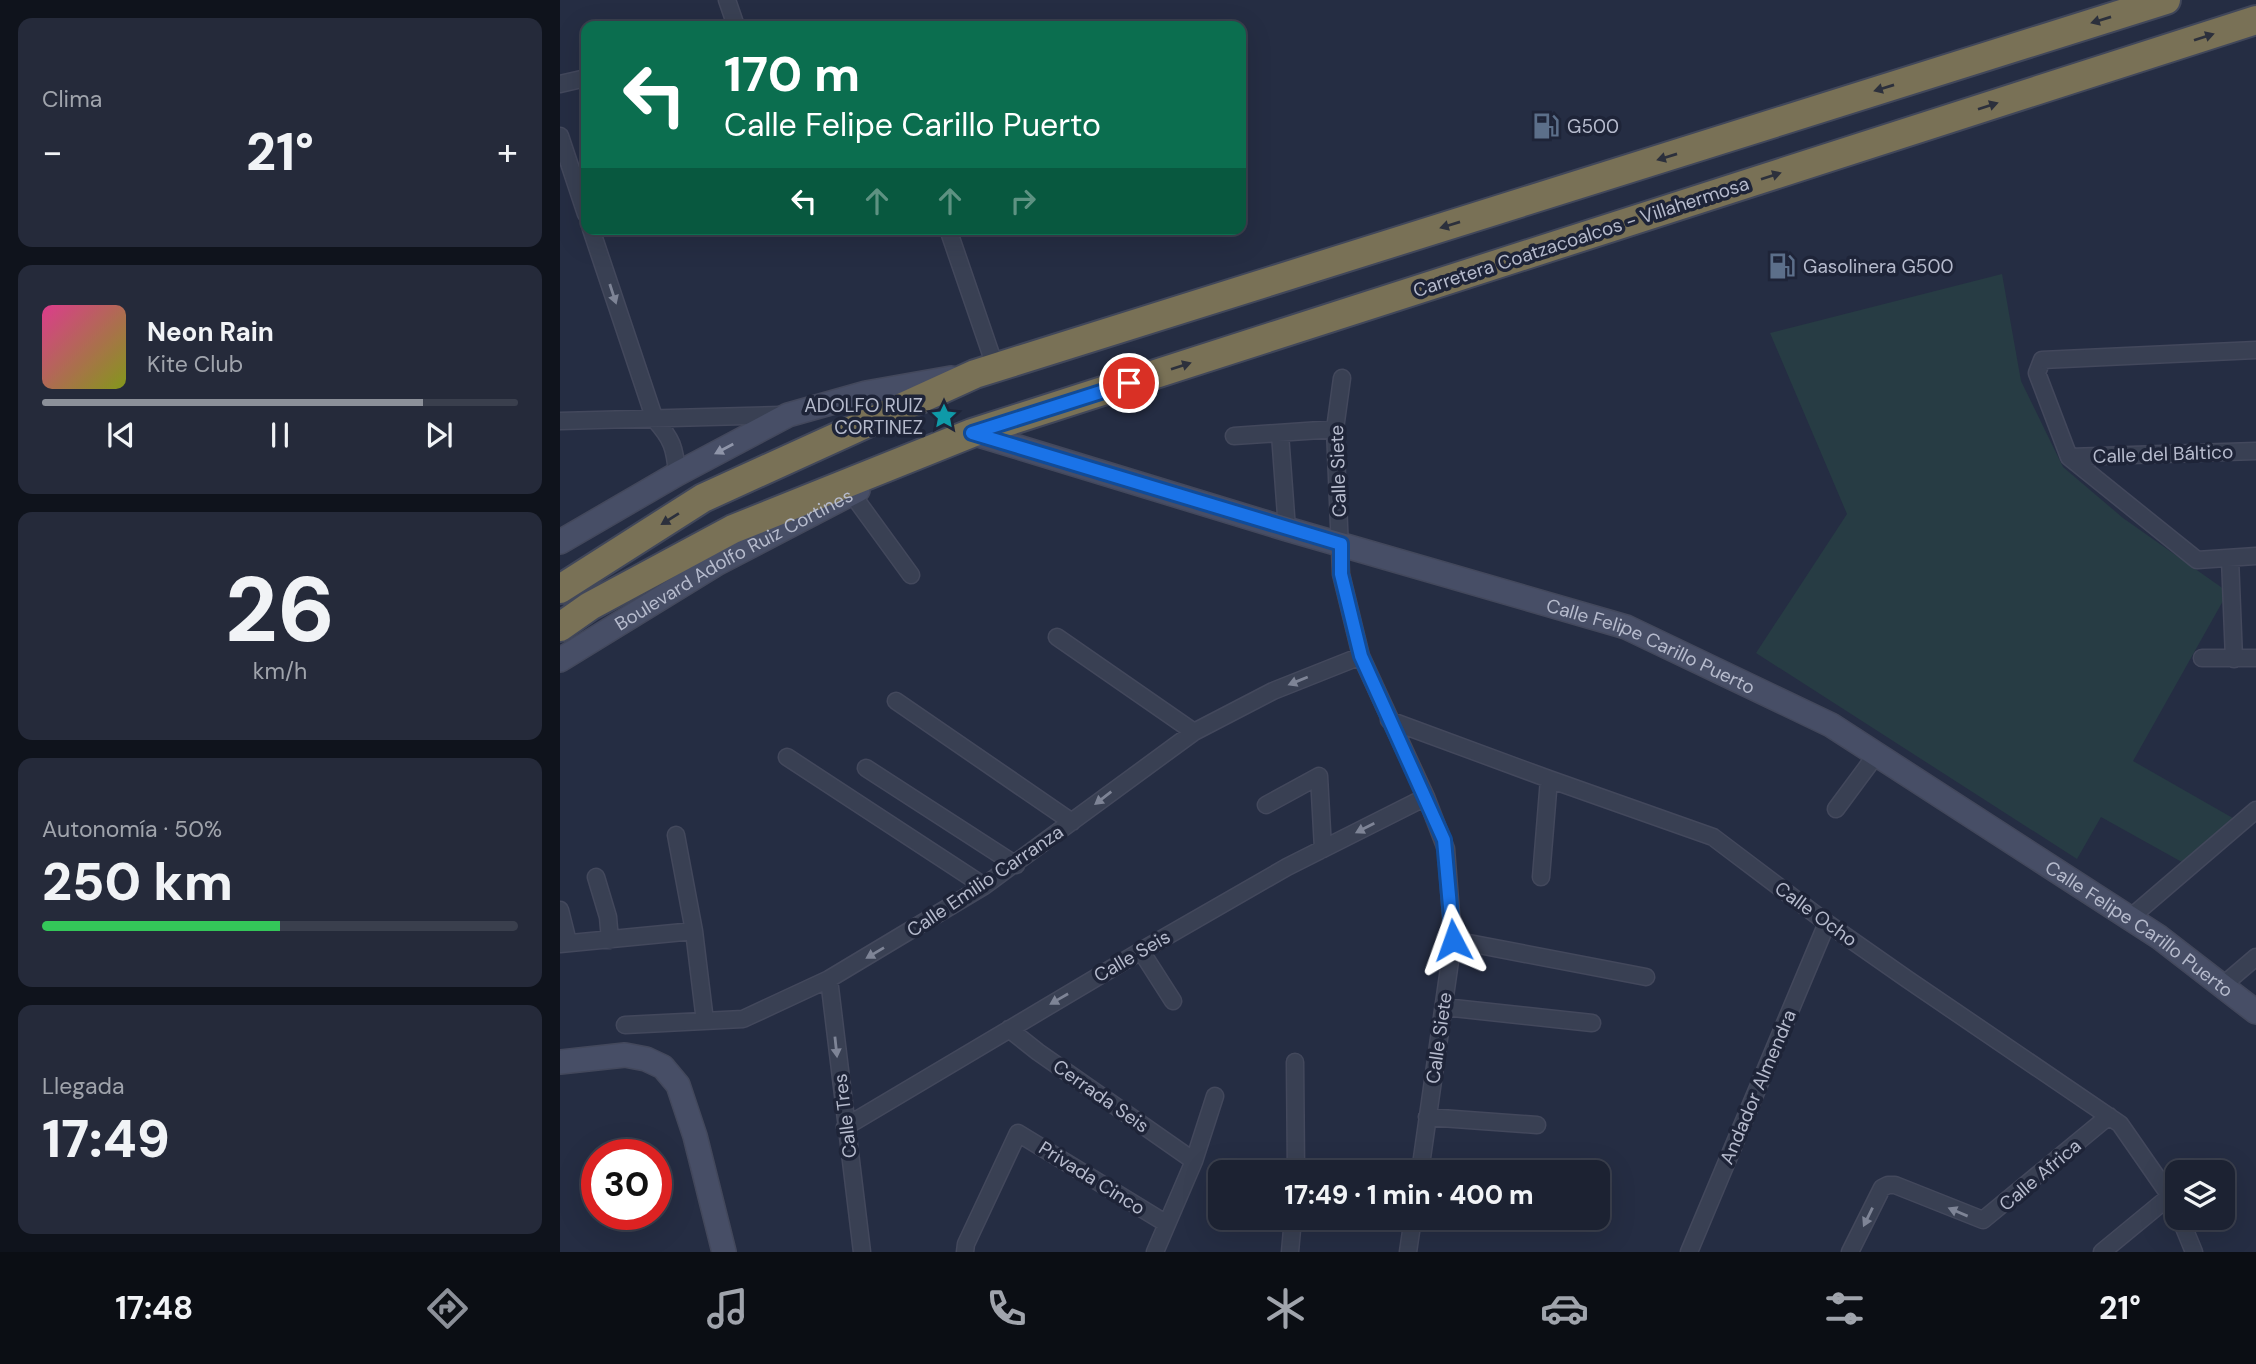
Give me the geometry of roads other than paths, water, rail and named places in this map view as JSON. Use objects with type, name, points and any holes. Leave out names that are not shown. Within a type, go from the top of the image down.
[{"type":"highway","points":[[560,589],[703,498],[985,370],[2166,0]]},
{"type":"highway","name":"Carretera Coatzacoalcos - Villahermosa","points":[[560,627],[590,606],[733,529],[972,433],[2256,20]]},
{"type":"street","points":[[727,0],[734,21]]},
{"type":"street","points":[[560,84],[581,79]]},
{"type":"street","points":[[560,136],[581,199]]},
{"type":"street","points":[[593,235],[655,419],[670,437],[677,474]]},
{"type":"street","points":[[560,542],[677,474],[788,415],[866,393],[985,370],[950,235]]},
{"type":"street","points":[[2256,350],[2042,360],[2038,373],[2069,457],[2197,560],[2256,556]]},
{"type":"street","name":"Calle Siete","points":[[1342,378],[1335,429],[1341,574],[1361,656],[1426,797],[1446,849],[1453,940],[1422,1160]]},
{"type":"street","points":[[560,421],[788,415]]},
{"type":"street","points":[[1234,436],[1335,429]]},
{"type":"street","name":"Calle Felipe Carillo Puerto","points":[[972,433],[1287,529],[1626,627],[1831,725],[2159,937],[2256,1013]]},
{"type":"street","points":[[1280,434],[1287,529]]},
{"type":"street","name":"Calle del Báltico","points":[[2069,457],[2256,451]]},
{"type":"street","name":"Boulevard Adolfo Ruiz Cortines","points":[[560,660],[718,563],[852,494],[909,460]]},
{"type":"street","points":[[852,494],[911,575]]},
{"type":"street","points":[[2230,558],[2234,659]]},
{"type":"street","points":[[1057,637],[1194,732]]},
{"type":"street","name":"Calle Emilio Carranza","points":[[625,1024],[743,1019],[829,979],[984,887],[1194,732],[1273,691],[1361,656]]},
{"type":"street","points":[[2202,658],[2256,658]]},
{"type":"street","points":[[896,701],[1072,822]]},
{"type":"street","name":"Calle Ocho","points":[[1389,720],[1713,837],[1827,923],[2120,1124],[2165,1191]]},
{"type":"street","points":[[1836,809],[1876,755]]},
{"type":"street","points":[[787,757],[984,887]]},
{"type":"street","points":[[866,768],[1016,864]]},
{"type":"street","points":[[1266,804],[1319,776],[1323,849]]},
{"type":"street","points":[[1541,877],[1549,779]]},
{"type":"street","name":"Calle Seis","points":[[845,1127],[1287,867],[1426,797]]},
{"type":"street","points":[[2130,918],[2256,810]]},
{"type":"street","points":[[676,835],[694,930],[705,1021]]},
{"type":"street","points":[[596,877],[608,917],[610,940]]},
{"type":"street","points":[[560,910],[564,943],[694,930]]},
{"type":"street","name":"Andador Almendra","points":[[1689,1252],[1827,923]]},
{"type":"street","points":[[1453,940],[1646,977]]},
{"type":"street","points":[[1141,951],[1173,1001]]},
{"type":"street","points":[[2222,986],[2256,957]]},
{"type":"street","name":"Calle Tres","points":[[829,979],[845,1127],[863,1252]]},
{"type":"street","points":[[1444,1007],[1592,1023]]},
{"type":"street","name":"Cerrada Seis","points":[[1009,1029],[1194,1161]]},
{"type":"street","points":[[560,1062],[625,1055],[646,1059],[663,1067],[678,1085],[695,1136],[724,1252]]},
{"type":"street","points":[[1295,1062],[1296,1160]]},
{"type":"street","points":[[1155,1252],[1194,1161],[1215,1096]]},
{"type":"street","name":"Calle Africa","points":[[1850,1252],[1882,1188],[1888,1185],[1983,1220],[2109,1116]]},
{"type":"street","points":[[1427,1117],[1537,1125]]},
{"type":"street","name":"Privada Cinco","points":[[965,1248],[1018,1133],[1167,1224]]},
{"type":"street","points":[[2102,1252],[2165,1210]]},
{"type":"street","points":[[1290,1252],[1292,1230]]},
{"type":"street","points":[[1408,1252],[1411,1230]]},
{"type":"street","points":[[2185,1230],[2194,1252]]},
{"type":"street","points":[[965,1248],[981,1252]]},
{"type":"place","name":"G500","points":[[1546,126]]},
{"type":"place","name":"Gasolinera G500","points":[[1782,266]]},
{"type":"place","name":"ADOLFO RUIZ CORTINEZ","points":[[944,416]]}]
